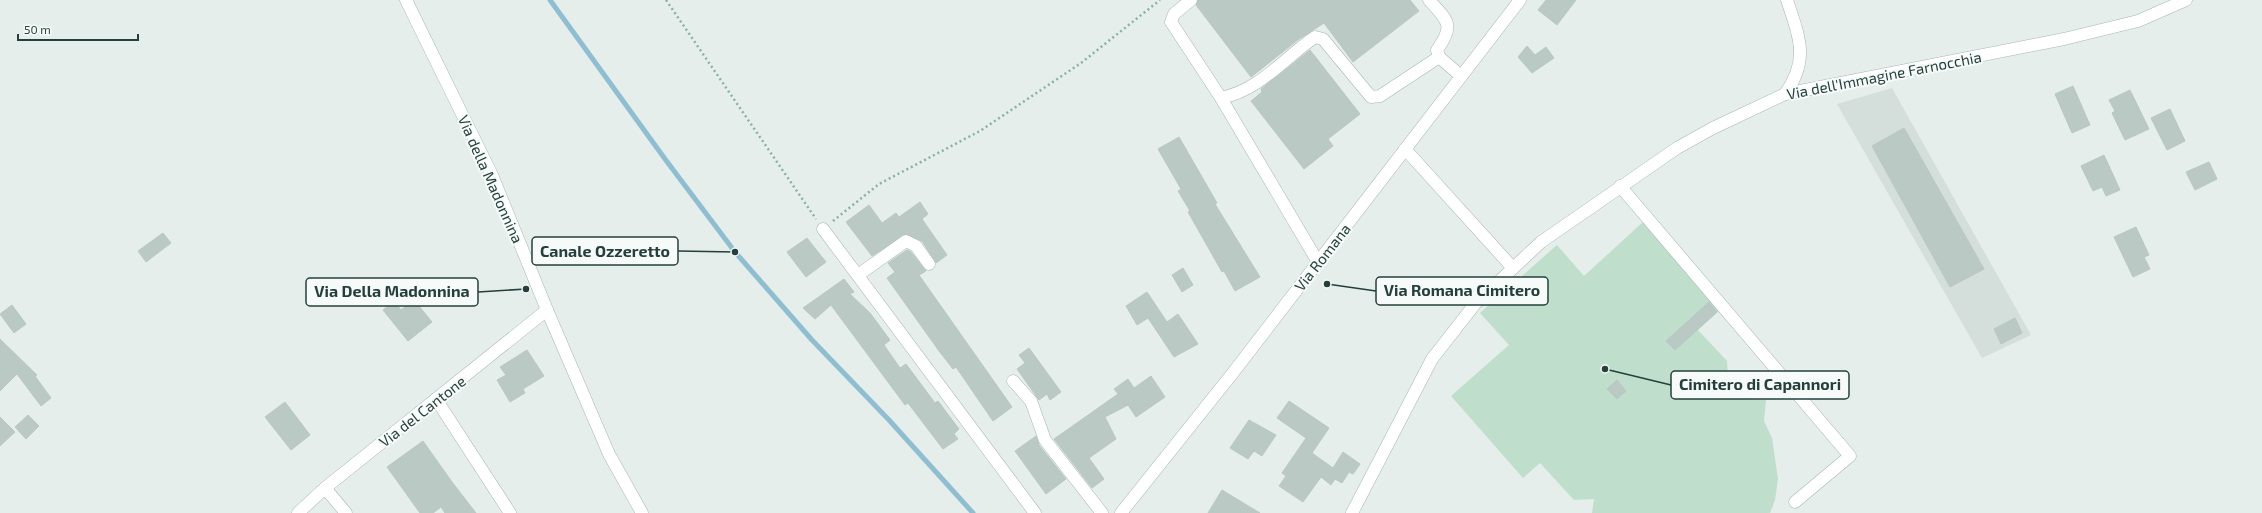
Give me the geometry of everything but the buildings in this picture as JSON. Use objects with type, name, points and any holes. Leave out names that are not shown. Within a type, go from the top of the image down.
[{"type":"street","name":"Via della Madonnina","points":[[406,0],[492,175],[547,310],[609,454],[642,513]]},
{"type":"street","points":[[1191,0],[1174,14],[1171,22],[1222,98],[1318,262]]},
{"type":"street","points":[[1430,0],[1448,21],[1449,28],[1447,37],[1437,50],[1439,57],[1461,76]]},
{"type":"street","name":"Via Romana","points":[[1121,513],[1318,262],[1520,0]]},
{"type":"street","points":[[1785,94],[1796,78],[1801,62],[1799,37],[1786,0]]},
{"type":"street","name":"Via dell'Immagine Farnocchia","points":[[1352,513],[1432,358],[1475,304],[1512,267],[1541,242],[1620,186],[1689,141],[1785,94],[2064,39],[2138,21],[2186,0]]},
{"type":"street","points":[[1222,98],[1238,94],[1254,86],[1315,37],[1323,39],[1371,97],[1380,96],[1439,57]]},
{"type":"street","points":[[1405,149],[1512,267]]},
{"type":"street","points":[[1620,186],[1850,456],[1795,502]]},
{"type":"street","points":[[823,229],[1035,513]]},
{"type":"street","points":[[858,275],[906,242],[916,246],[929,264]]},
{"type":"street","name":"Via del Cantone","points":[[298,513],[325,488],[547,310]]},
{"type":"street","points":[[1013,381],[1031,401],[1045,440],[1102,513]]},
{"type":"street","points":[[436,399],[510,513]]},
{"type":"street","points":[[325,488],[346,513]]},
{"type":"path","points":[[666,0],[823,229],[879,184],[980,131],[1074,67],[1160,0]]},
{"type":"shaded area","points":[[1892,88],[2031,335],[1982,358],[1837,104]]},
{"type":"green space","points":[[1643,222],[1720,310],[1698,330],[1727,361],[1728,377],[1750,380],[1745,399],[1766,400],[1764,421],[1772,438],[1778,479],[1775,500],[1770,513],[1592,513],[1594,499],[1574,500],[1540,463],[1523,478],[1451,396],[1509,345],[1480,313],[1557,245],[1584,276]]},
{"type":"waterway","points":[[550,0],[665,159],[735,252],[812,340],[889,420],[973,513]]},
{"type":"place","name":"Canale Ozzeretto","points":[[735,252]]},
{"type":"place","name":"Via Romana Cimitero","points":[[1327,284]]},
{"type":"place","name":"Via Della Madonnina","points":[[526,289]]},
{"type":"place","name":"Cimitero di Capannori","points":[[1605,369]]}]
